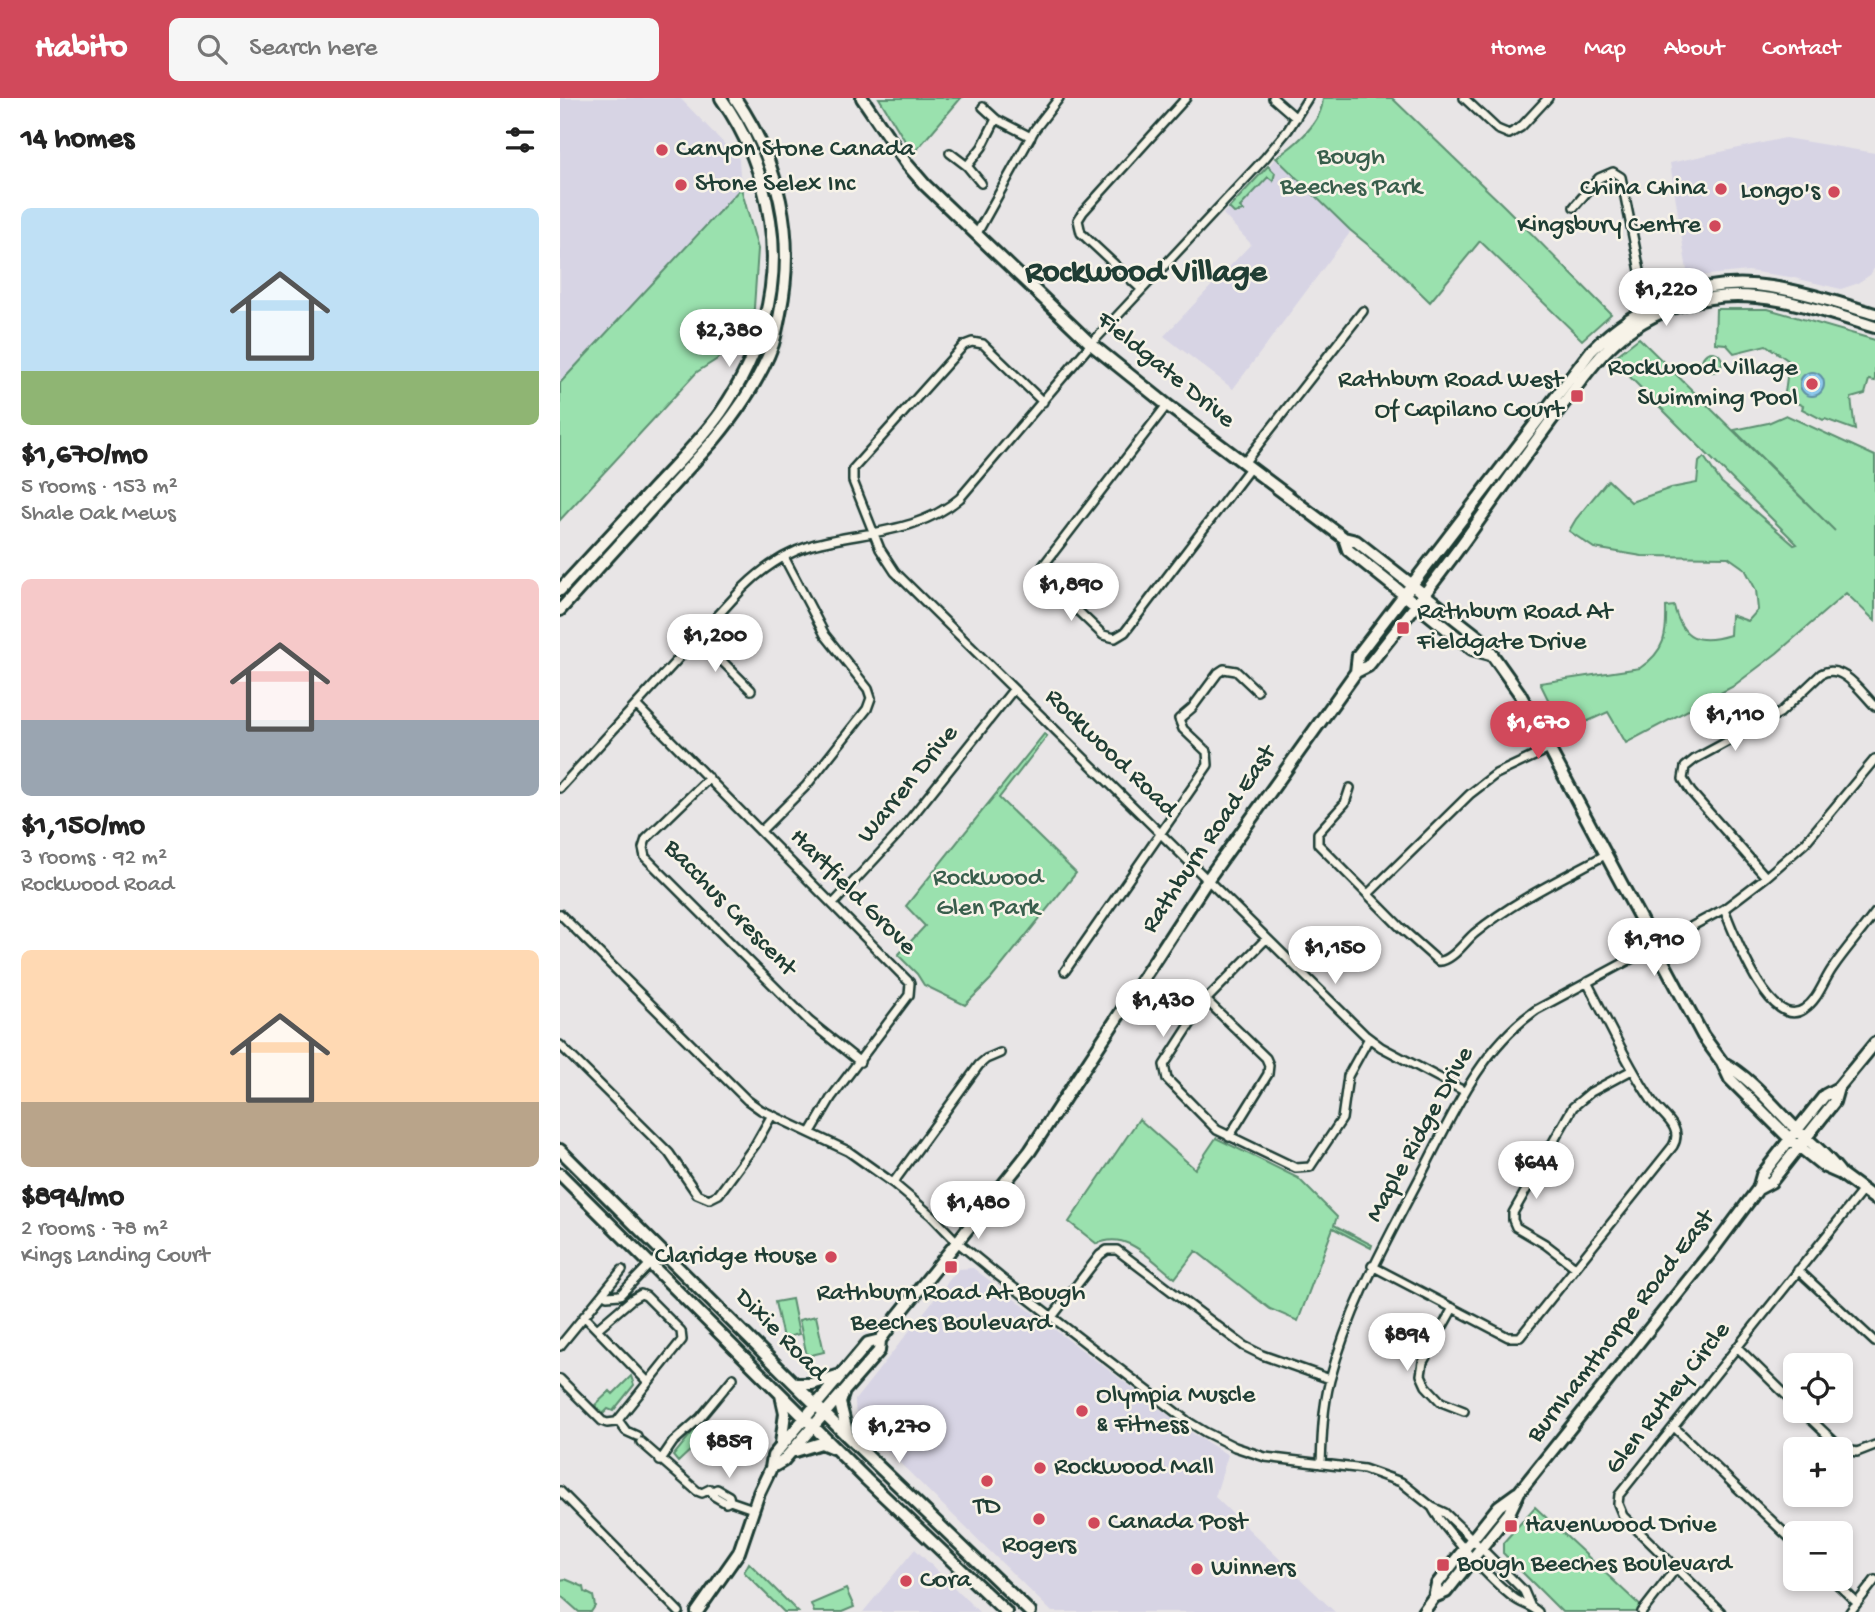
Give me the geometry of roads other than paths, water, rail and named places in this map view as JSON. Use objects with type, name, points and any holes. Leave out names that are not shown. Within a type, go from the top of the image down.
[{"type":"street","points":[[560,590],[720,414],[751,361],[760,336],[774,262],[768,205],[752,151],[721,98]]},
{"type":"street","points":[[560,610],[715,440],[743,402],[773,343],[784,292],[786,265],[786,239],[781,205],[771,164],[735,98]]},
{"type":"street","name":"Fieldgate Drive","points":[[862,98],[918,177],[1091,344],[1167,405],[1344,538],[1356,541],[1481,639],[1520,694],[1703,1036],[1722,1062],[1730,1079],[1798,1138],[1832,1160],[1841,1174],[1875,1199]]},
{"type":"street","points":[[976,235],[1041,119],[1059,98]]},
{"type":"street","points":[[1141,289],[1081,233],[1078,220],[1186,98]]},
{"type":"street","points":[[1273,98],[1296,118]]},
{"type":"street","points":[[560,788],[751,580],[784,557],[813,545],[874,534],[926,520],[954,503],[966,492],[1091,344],[1265,158],[1308,98]]},
{"type":"street","points":[[1464,98],[1497,129],[1510,134],[1521,127],[1548,98]]},
{"type":"street","points":[[983,107],[996,119],[1031,137]]},
{"type":"street","points":[[967,166],[982,147],[996,119]]},
{"type":"street","points":[[950,153],[967,166],[981,183]]},
{"type":"street","points":[[1574,207],[1602,176],[1610,172],[1621,177],[1640,271],[1657,308]]},
{"type":"street","name":"Rathburn Road East","points":[[697,1612],[738,1552],[771,1468],[773,1456],[815,1426],[879,1351],[880,1340],[1030,1151],[1208,880],[1356,671],[1358,655],[1591,351],[1624,321],[1697,289],[1744,284],[1784,289],[1875,314]]},
{"type":"street","name":"Rathburn Road East","points":[[1356,671],[1368,666],[1424,595],[1592,366],[1657,308],[1707,299],[1757,297],[1792,303],[1870,326]]},
{"type":"street","points":[[1167,405],[1044,563],[1043,571],[1047,580],[1103,635],[1115,638],[1125,632],[1363,311]]},
{"type":"street","name":"Rockwood Road","points":[[1042,402],[983,344],[972,342],[964,345],[853,469],[852,478],[885,559],[1013,690],[1161,832],[1368,1038],[1464,1091]]},
{"type":"street","name":"Fieldgate Drive","points":[[1344,538],[1348,550],[1416,605],[1472,649],[1490,654]]},
{"type":"street","points":[[761,831],[806,786],[867,709],[871,698],[868,689],[825,635],[784,557]]},
{"type":"street","points":[[699,638],[751,690]]},
{"type":"street","points":[[1065,971],[1209,761],[1207,752],[1183,729],[1179,719],[1192,708],[1222,670],[1229,668],[1236,671],[1256,691]]},
{"type":"street","points":[[1766,877],[1691,792],[1683,779],[1685,767],[1780,713],[1825,671],[1834,670],[1842,674],[1875,706]]},
{"type":"street","name":"Warren Drive","points":[[833,904],[898,834],[1013,690]]},
{"type":"street","name":"Hartfield Grove","points":[[636,705],[911,985],[909,995],[831,1098],[811,1132]]},
{"type":"street","points":[[1368,894],[1470,794],[1496,774],[1549,749]]},
{"type":"street","name":"Maple Ridge Drive","points":[[1321,1464],[1323,1422],[1330,1379],[1372,1266],[1464,1091],[1488,1055],[1512,1028],[1536,1010],[1724,909],[1805,843],[1874,762]]},
{"type":"street","name":"Bacchus Crescent","points":[[709,778],[646,839],[643,848],[645,857],[809,1021],[860,1062]]},
{"type":"street","points":[[1350,788],[1345,803],[1320,831],[1317,839],[1320,846],[1434,959],[1445,961],[1487,924],[1535,892],[1605,855]]},
{"type":"street","points":[[1724,909],[1754,976],[1777,1005],[1793,1013],[1803,1010],[1815,998],[1831,970],[1875,913]]},
{"type":"street","points":[[560,914],[741,1096],[772,1115],[848,1151],[893,1183],[924,1208],[956,1241],[1187,1421],[1235,1447],[1265,1457],[1364,1469],[1401,1482],[1432,1507],[1445,1513],[1516,1600],[1530,1605],[1538,1612]]},
{"type":"street","points":[[1266,939],[1206,1000],[1165,1063],[1164,1072],[1167,1079],[1214,1127],[1297,1169],[1310,1167],[1342,1119],[1348,1076],[1368,1038]]},
{"type":"street","points":[[1372,1266],[1508,1337],[1517,1338],[1525,1333],[1676,1141],[1676,1129],[1653,1102],[1632,1070],[1587,982]]},
{"type":"street","points":[[1206,1000],[1266,1058],[1269,1065],[1268,1074],[1230,1137]]},
{"type":"street","name":"Burnhamthorpe Road East","points":[[1423,1612],[1434,1597],[1446,1592],[1473,1549],[1509,1513],[1519,1492],[1711,1252],[1758,1189],[1762,1175],[1835,1102],[1838,1088],[1875,1043]]},
{"type":"street","points":[[560,1045],[669,1153],[695,1192],[705,1199],[713,1199],[719,1194],[755,1145],[772,1115]]},
{"type":"street","points":[[893,1183],[979,1065],[1000,1053]]},
{"type":"street","points":[[1576,1268],[1545,1244],[1519,1229],[1514,1224],[1513,1213],[1573,1107],[1591,1092],[1632,1070]]},
{"type":"street","name":"Dixie Road","points":[[560,1150],[848,1437],[1030,1612]]},
{"type":"street","name":"Dixie Road","points":[[560,1174],[647,1267],[688,1299],[781,1395],[1006,1612]]},
{"type":"street","name":"Glen Rutley Circle","points":[[1721,1612],[1623,1516],[1618,1504],[1619,1496],[1863,1190]]},
{"type":"street","points":[[1052,1317],[1100,1255],[1107,1250],[1119,1250],[1244,1346],[1330,1379]]},
{"type":"street","points":[[603,1293],[607,1296],[620,1295],[647,1267],[666,1256]]},
{"type":"street","points":[[560,1346],[622,1270]]},
{"type":"street","points":[[1798,1270],[1875,1342]]},
{"type":"street","points":[[597,1329],[640,1294],[681,1331],[682,1340],[618,1420],[626,1431],[639,1439],[660,1461],[697,1491],[720,1491],[729,1496],[730,1501],[753,1509]]},
{"type":"street","points":[[1453,1308],[1423,1362],[1421,1375],[1426,1386],[1441,1402],[1464,1411]]},
{"type":"street","points":[[584,1317],[648,1382]]},
{"type":"street","name":"Rathburn Road East","points":[[785,1450],[805,1417],[839,1376],[868,1343],[880,1340]]},
{"type":"street","points":[[1737,1348],[1783,1392]]},
{"type":"street","points":[[795,1384],[812,1384],[839,1376]]},
{"type":"street","points":[[660,1461],[673,1442],[700,1418],[733,1378]]},
{"type":"street","points":[[560,1380],[602,1421],[615,1422]]},
{"type":"street","points":[[845,1391],[840,1404],[848,1437]]},
{"type":"street","points":[[781,1395],[785,1413],[785,1450],[821,1443],[836,1449]]},
{"type":"street","points":[[1815,1423],[1842,1449],[1857,1452],[1875,1445]]},
{"type":"street","points":[[1674,1427],[1783,1532]]},
{"type":"street","points":[[560,1491],[679,1612]]},
{"type":"street","points":[[1473,1549],[1524,1591],[1530,1605]]},
{"type":"street","points":[[1642,1612],[1676,1568]]},
{"type":"street","points":[[1850,1612],[1875,1580]]},
{"type":"street","points":[[1845,1591],[1857,1603]]},
{"type":"water","name":"Rockwood Village Swimming Pool","points":[[1812,372],[1823,379],[1824,384],[1817,395],[1812,396],[1801,389],[1800,384],[1807,373]]},
{"type":"place","name":"Canyon Stone Canada","points":[[662,150]]},
{"type":"place","name":"Stone Selex Inc","points":[[681,185]]},
{"type":"place","name":"China China","points":[[1721,189]]},
{"type":"place","name":"Longo's","points":[[1834,192]]},
{"type":"place","name":"Kingsbury Centre","points":[[1715,226]]},
{"type":"place","name":"Rockwood Village Swimming Pool","points":[[1812,384]]},
{"type":"place","name":"Rathburn Road West Of Capilano Court","points":[[1577,396]]},
{"type":"place","name":"Rathburn Road At Fieldgate Drive","points":[[1403,628]]},
{"type":"place","name":"Claridge House","points":[[831,1257]]},
{"type":"place","name":"Rathburn Road At Bough Beeches Boulevard","points":[[951,1267]]},
{"type":"place","name":"Olympia Muscle & Fitness","points":[[1082,1411]]},
{"type":"place","name":"Rockwood Mall","points":[[1040,1468]]},
{"type":"place","name":"TD","points":[[987,1481]]},
{"type":"place","name":"Rogers","points":[[1039,1519]]},
{"type":"place","name":"Canada Post","points":[[1094,1523]]},
{"type":"place","name":"Havenwood Drive","points":[[1511,1526]]},
{"type":"place","name":"Bough Beeches Boulevard","points":[[1443,1565]]},
{"type":"place","name":"Winners","points":[[1197,1569]]},
{"type":"place","name":"Cora","points":[[906,1581]]},
{"type":"district","name":"Rockwood Village","points":[[1146,274]]},
{"type":"park label","name":"Bough Beeches Park","points":[[1351,173]]},
{"type":"park label","name":"Rockwood Glen Park","points":[[988,894]]}]
